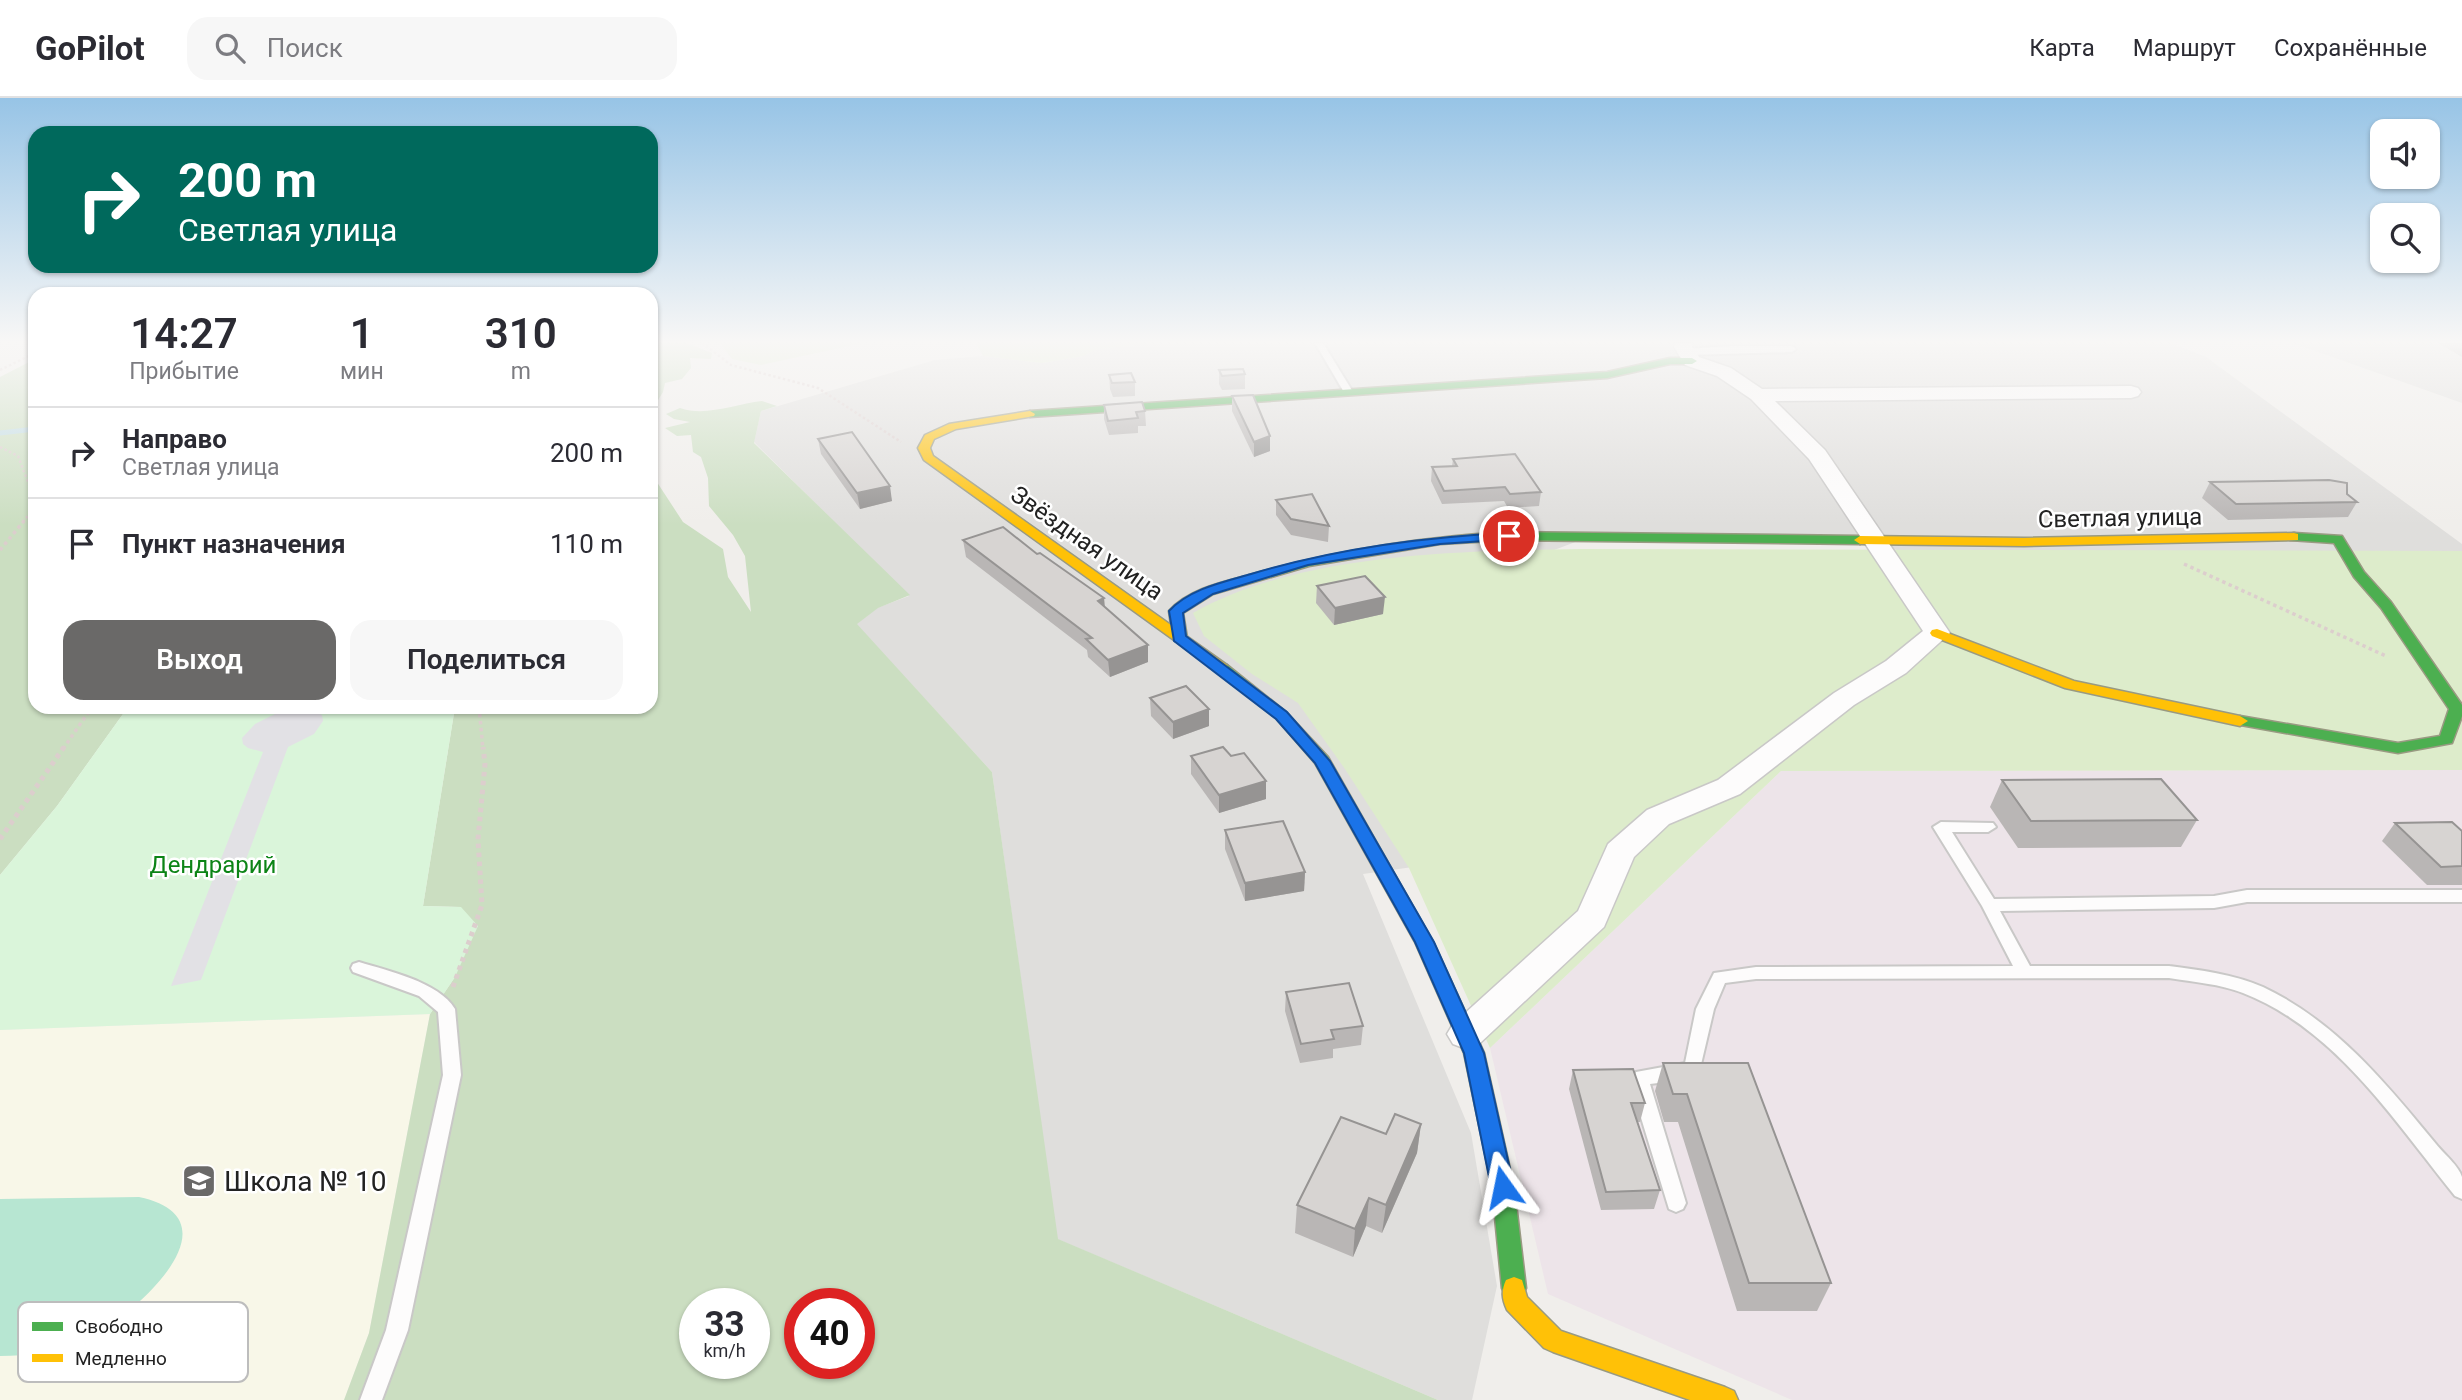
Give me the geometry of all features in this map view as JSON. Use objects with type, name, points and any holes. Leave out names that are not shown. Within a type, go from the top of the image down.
[{"type":"street","points":[[927,442],[929,437],[953,426],[1038,413],[1174,404]]},
{"type":"street","points":[[1466,1034],[1592,918],[1620,852],[1658,817],[1729,787],[1844,699],[1896,667],[1937,633],[1817,456],[1766,404]]},
{"type":"street","name":"Звёздная улица","points":[[927,442],[924,448],[928,458],[1143,609],[1281,715],[1322,761],[1424,942],[1474,1053],[1503,1187],[1515,1302],[1553,1340],[1726,1400]]},
{"type":"street","name":"Светлая улица","points":[[1180,638],[1176,611],[1208,591],[1307,562],[1440,540],[1509,536],[2024,542],[2290,537],[2338,539],[2359,574],[2386,605],[2457,709],[2446,740],[2398,748],[2237,721],[2070,685],[1937,633]]},
{"type":"lane","points":[[1988,827],[1941,827],[1989,905],[2025,972]]},
{"type":"lane","points":[[1989,905],[2214,902],[2247,895],[2462,896]]},
{"type":"lane","points":[[359,968],[425,991],[446,1009],[452,1075],[397,1330],[371,1400]]},
{"type":"lane","points":[[1676,1203],[1640,1085],[1642,1077],[1674,1074],[1693,1068],[1702,1018],[1720,977],[1756,973],[2169,972],[2208,978],[2255,991],[2299,1014],[2336,1042],[2462,1190]]},
{"type":"path","points":[[840,404],[876,423],[899,442],[927,442]]},
{"type":"path","points":[[0,447],[18,456],[28,482]]},
{"type":"path","points":[[0,550],[28,516]]},
{"type":"path","points":[[2180,562],[2436,678]]},
{"type":"path","points":[[0,839],[87,714]]},
{"type":"path","points":[[446,1009],[482,905],[478,839],[485,764],[478,714]]},
{"type":"shaded area","points":[[786,404],[2270,404],[2462,544],[2462,671],[1869,544],[1578,541],[1533,558],[1277,580],[1491,856],[1363,874],[1471,1133],[1497,1286],[1472,1400],[1438,1400],[1057,1239],[992,772],[856,624],[877,608],[909,596],[754,442],[761,411]]},
{"type":"shaded area","points":[[275,714],[320,714],[323,721],[314,734],[288,747],[201,980],[171,986],[263,752],[243,744],[242,738],[255,724]]},
{"type":"shaded area","points":[[2462,770],[2462,1400],[1792,1400],[1548,1294],[1490,1048],[1781,771]]},
{"type":"shaded area","name":"Школа № 10","points":[[430,1014],[369,1333],[344,1400],[0,1400],[0,1030]]},
{"type":"green space","points":[[0,404],[28,404],[28,714],[123,714],[57,806],[0,875]]},
{"type":"green space","points":[[748,404],[777,406],[761,411],[754,443],[910,595],[878,608],[857,624],[992,772],[1058,1239],[1438,1400],[344,1400],[369,1333],[430,1014],[455,977],[461,907],[423,906],[454,714],[658,714],[658,484],[683,522],[723,549],[728,577],[751,612],[745,556],[733,535],[709,506],[708,478],[701,457],[693,452],[691,435],[677,436],[665,428],[690,422],[674,419],[666,414],[680,408],[700,411]]},
{"type":"green space","points":[[1580,549],[2462,551],[2462,770],[1781,771],[1490,1048],[1409,868],[1345,769],[1298,703],[1252,674],[1204,636],[1193,613],[1235,593],[1281,578],[1330,567],[1433,554]]},
{"type":"green space","name":"Дендрарий","points":[[123,714],[454,714],[423,906],[461,907],[478,926],[455,977],[430,1014],[0,1030],[0,875],[57,806]]},
{"type":"green space","points":[[139,1197],[169,1209],[182,1227],[180,1248],[168,1271],[138,1302],[18,1302],[18,1355],[0,1356],[0,1199]]},
{"type":"building","points":[[1143,404],[1145,411],[1136,412],[1138,418],[1108,421],[1104,405]]},
{"type":"building","points":[[1236,404],[1257,404],[1270,436],[1254,442]]},
{"type":"building","points":[[852,432],[890,486],[857,493],[818,439]]},
{"type":"building","points":[[1515,454],[1541,492],[1510,494],[1505,487],[1444,491],[1432,467],[1457,466],[1453,459]]},
{"type":"building","points":[[2329,480],[2347,483],[2347,494],[2357,502],[2236,504],[2210,482]]},
{"type":"building","points":[[1312,494],[1329,526],[1291,519],[1276,500]]},
{"type":"building","points":[[1003,527],[1037,554],[1040,553],[1104,598],[1098,601],[1148,645],[1108,660],[1086,639],[1092,638],[963,540]]},
{"type":"building","points":[[1365,576],[1385,597],[1335,608],[1317,586]]},
{"type":"building","points":[[1186,686],[1209,709],[1173,722],[1150,698]]},
{"type":"building","points":[[1223,747],[1231,756],[1244,753],[1266,781],[1219,795],[1191,756]]},
{"type":"building","points":[[2161,779],[2197,820],[2031,821],[2002,780]]},
{"type":"building","points":[[1283,821],[1305,872],[1245,883],[1225,830]]},
{"type":"building","points":[[2452,822],[2462,831],[2462,866],[2441,867],[2395,823]]},
{"type":"building","points":[[1349,983],[1363,1026],[1331,1030],[1334,1039],[1301,1044],[1286,992]]},
{"type":"building","points":[[1663,1063],[1748,1063],[1831,1283],[1749,1283],[1687,1094],[1673,1094]]},
{"type":"building","points":[[1633,1069],[1645,1103],[1631,1103],[1660,1190],[1606,1192],[1573,1070]]},
{"type":"building","points":[[1395,1114],[1421,1124],[1386,1205],[1369,1198],[1355,1229],[1297,1205],[1341,1117],[1386,1134]]},
{"type":"waterway","points":[[0,433],[28,430]]},
{"type":"traffic: fast","points":[[1030,414],[1181,404]]},
{"type":"traffic: fast","points":[[1180,638],[1176,611],[1208,591],[1307,562],[1440,540],[1509,536],[1860,540]]},
{"type":"traffic: fast","points":[[2240,721],[2398,748],[2446,740],[2457,709],[2386,605],[2359,574],[2338,539],[2294,537]]},
{"type":"traffic: fast","points":[[1222,668],[1281,715],[1322,761],[1424,942],[1474,1053],[1503,1187],[1514,1288]]},
{"type":"traffic: slow","points":[[1030,414],[953,426],[929,437],[924,448],[928,458],[1222,668]]},
{"type":"traffic: slow","points":[[1860,540],[2024,542],[2294,537]]},
{"type":"traffic: slow","points":[[1937,633],[2070,685],[2240,721]]},
{"type":"traffic: slow","points":[[1514,1288],[1515,1302],[1553,1340],[1725,1400]]},
{"type":"place","name":"Школа № 10","points":[[199,1181]]},
{"type":"route","points":[[1503,1187],[1474,1053],[1424,942],[1378,856],[1322,761],[1281,715],[1180,638],[1176,611],[1208,591],[1307,562],[1440,540],[1509,536]]}]
